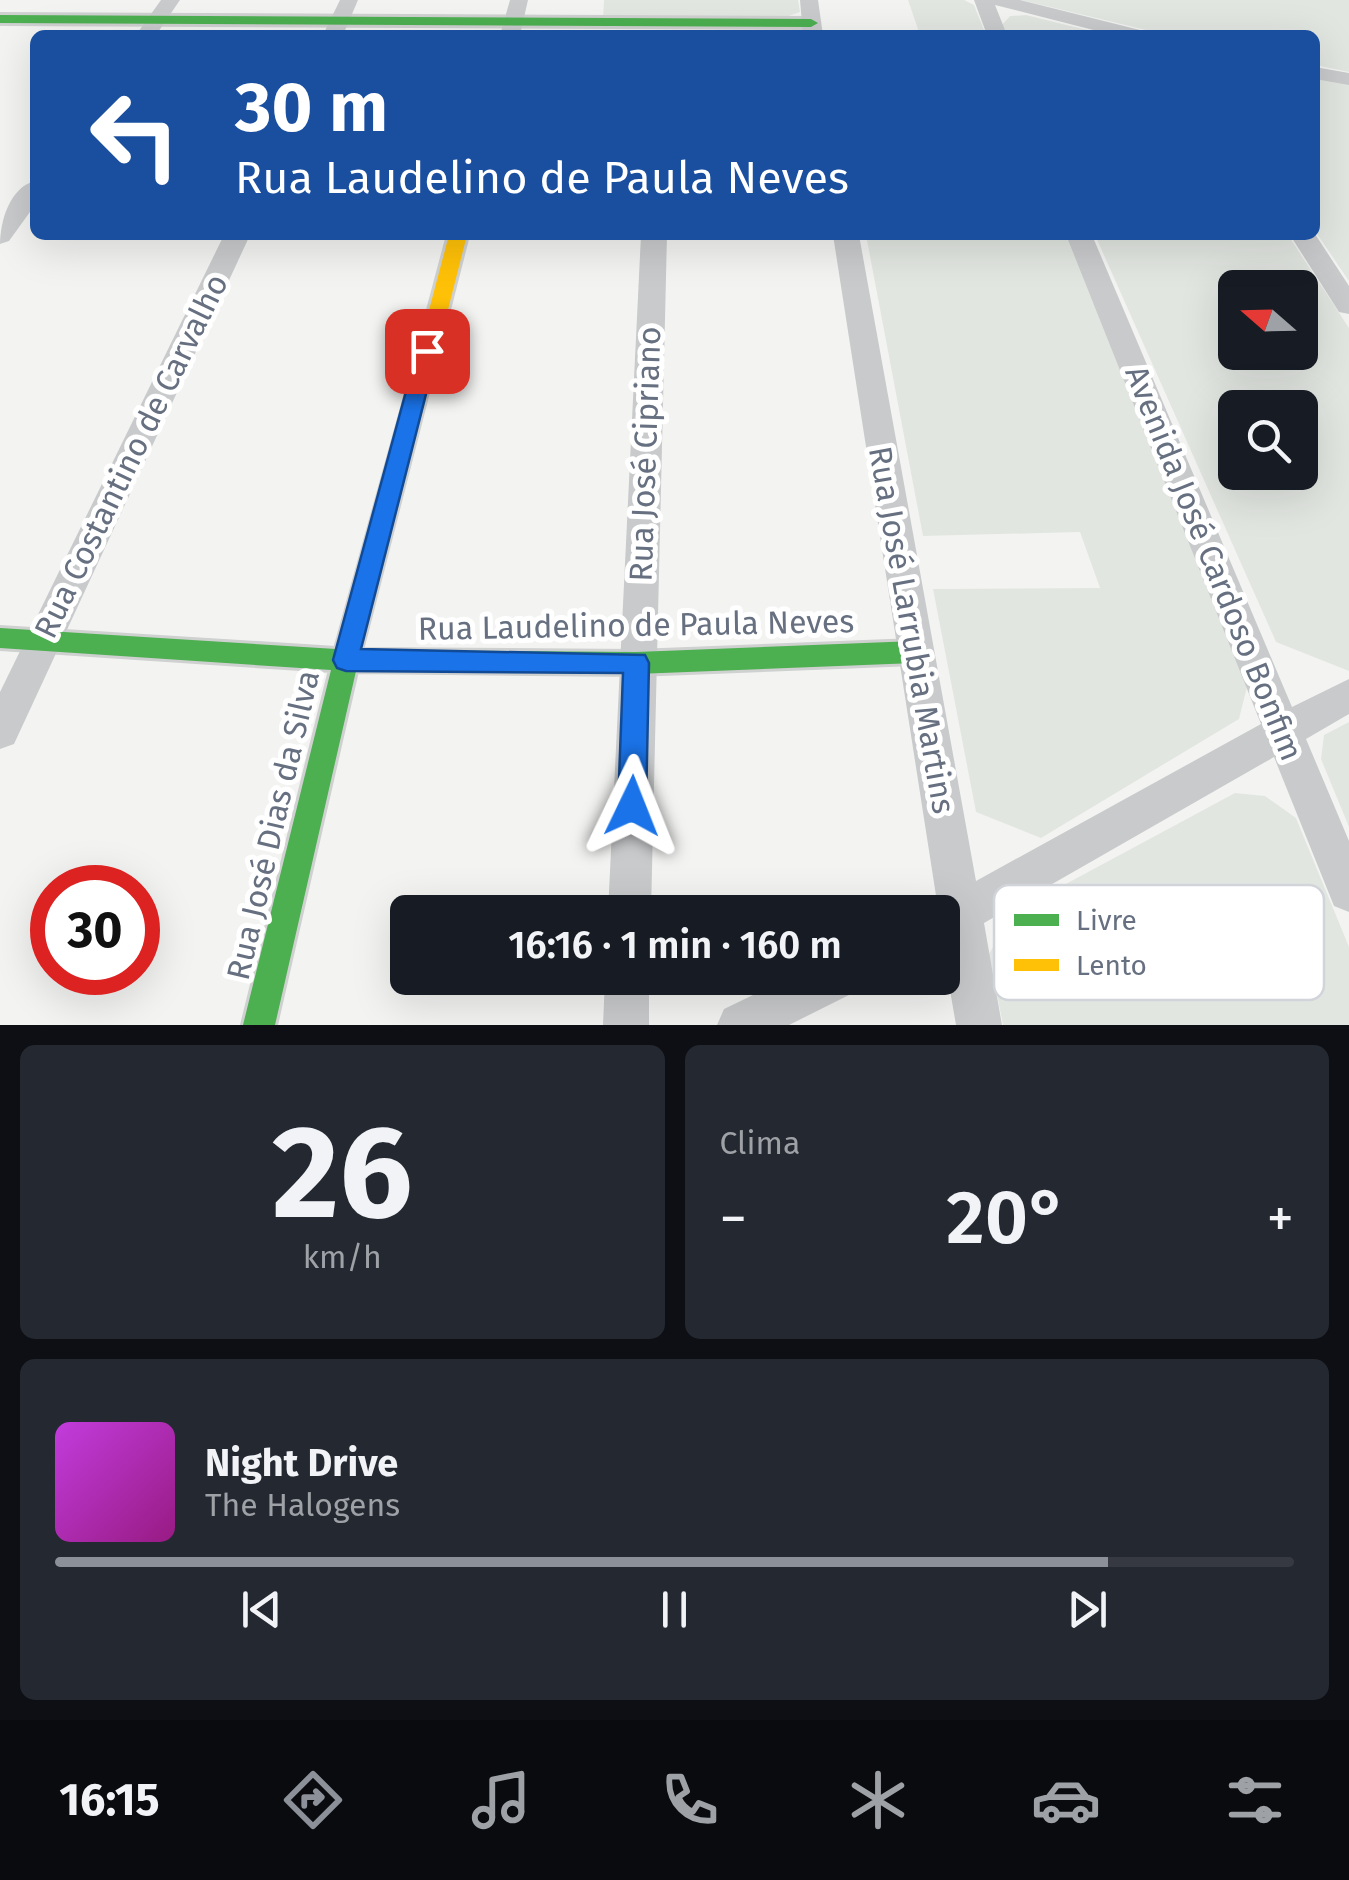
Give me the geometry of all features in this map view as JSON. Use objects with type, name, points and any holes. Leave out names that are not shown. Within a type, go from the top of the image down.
[{"type":"street","points":[[512,29],[519,0]]},
{"type":"street","points":[[983,0],[995,30]]},
{"type":"street","points":[[997,0],[1116,30]]},
{"type":"street","points":[[0,19],[341,18],[512,29],[662,30],[811,19]]},
{"type":"street","points":[[1320,74],[1349,79]]},
{"type":"street","points":[[0,236],[30,195]]},
{"type":"street","name":"Rua Costantino de Carvalho","points":[[0,732],[235,240]]},
{"type":"street","name":"Rua José Dias da Silva","points":[[259,1025],[346,660],[457,240]]},
{"type":"street","name":"Rua José Cipriano","points":[[629,895],[654,240]]},
{"type":"street","name":"Rua José Larrubia Martins","points":[[847,240],[915,652],[949,895]]},
{"type":"street","name":"Avenida José Cardoso Bonfim","points":[[1081,240],[1349,891]]},
{"type":"street","points":[[1306,240],[1349,306]]},
{"type":"street","name":"Rua Laudelino de Paula Neves","points":[[0,638],[346,660],[636,663],[915,652]]},
{"type":"street","points":[[1012,885],[1349,695]]},
{"type":"street","points":[[960,914],[994,895]]},
{"type":"street","name":"Rua José Larrubia Martins","points":[[960,950],[979,1025]]},
{"type":"street","points":[[626,1025],[627,995]]},
{"type":"street","points":[[740,1025],[800,995]]},
{"type":"shaded area","points":[[604,0],[798,0],[800,12],[780,19],[603,19]]},
{"type":"shaded area","points":[[908,0],[964,0],[974,5],[984,30],[918,30]]},
{"type":"shaded area","points":[[1021,0],[1349,0],[1349,72],[1320,66],[1320,30],[1146,30]]},
{"type":"shaded area","points":[[1026,15],[1087,30],[1003,30],[1001,26],[1010,16]]},
{"type":"shaded area","points":[[1320,79],[1349,84],[1349,281],[1320,238]]},
{"type":"shaded area","points":[[867,240],[1068,240],[1247,687],[1239,719],[1041,838],[976,812],[933,589],[1100,588],[1080,532],[923,536]]},
{"type":"shaded area","points":[[1097,240],[1291,240],[1311,270],[1218,270],[1218,370],[1318,370],[1318,281],[1349,328],[1349,671],[1276,642]]},
{"type":"shaded area","points":[[1349,722],[1349,827],[1321,759],[1324,735]]},
{"type":"shaded area","points":[[1235,793],[1265,796],[1296,818],[1324,885],[1064,885]]},
{"type":"shaded area","points":[[1324,886],[1349,947],[1349,1025],[1003,1025],[998,1000],[1324,1000]]},
{"type":"shaded area","points":[[994,945],[994,979],[989,954]]},
{"type":"traffic: fast","points":[[0,19],[811,23]]},
{"type":"traffic: fast","points":[[259,1025],[346,660],[414,404]]},
{"type":"traffic: fast","points":[[0,638],[346,660],[636,663],[915,652]]},
{"type":"traffic: slow","points":[[414,404],[457,240]]},
{"type":"route","points":[[427,351],[346,660],[636,663],[632,806]]}]
